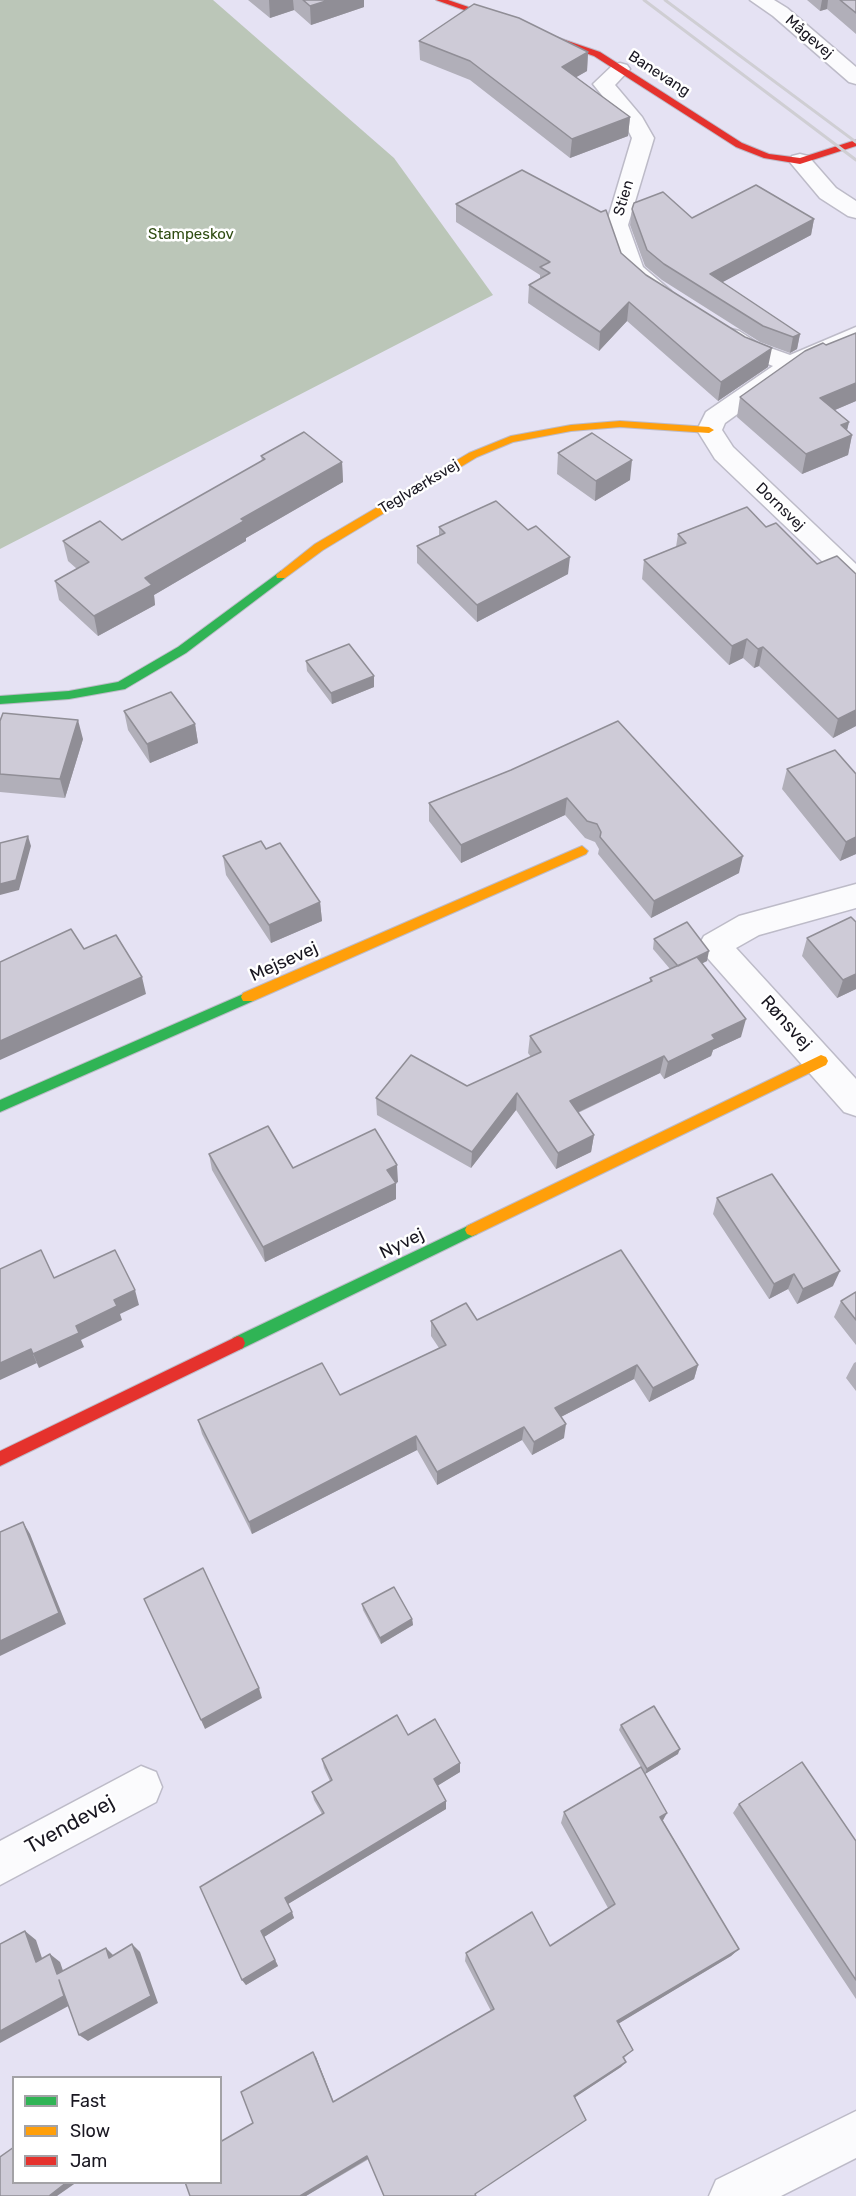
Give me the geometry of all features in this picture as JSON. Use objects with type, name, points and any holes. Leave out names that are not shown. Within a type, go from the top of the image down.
[{"type":"street","name":"Banevang","points":[[440,0],[597,54],[739,146],[767,156],[800,161],[856,143]]},
{"type":"street","name":"Mågevej","points":[[760,0],[780,12],[856,78]]},
{"type":"street","name":"Stien","points":[[620,69],[603,84],[634,122],[643,138],[617,225],[633,270],[673,300]]},
{"type":"street","points":[[800,161],[828,194],[856,211]]},
{"type":"street","points":[[712,324],[751,349],[792,364]]},
{"type":"street","points":[[709,430],[715,418],[792,364],[856,334]]},
{"type":"street","name":"Teglværksvej","points":[[0,700],[48,698],[121,686],[182,650],[319,547],[473,455],[511,439],[570,428],[620,424],[709,430]]},
{"type":"street","name":"Dornsvej","points":[[709,430],[724,453],[856,579]]},
{"type":"street","name":"Mejsevej","points":[[0,1106],[582,851]]},
{"type":"street","name":"Rønsvej","points":[[856,896],[750,925],[716,945],[856,1102]]},
{"type":"street","name":"Nyvej","points":[[0,1459],[821,1061]]},
{"type":"street","name":"Tvendevej","points":[[0,1863],[141,1787]]},
{"type":"street","points":[[732,2196],[856,2134]]},
{"type":"green space","name":"Stampeskov","points":[[0,0],[213,0],[394,158],[493,295],[0,549]]},
{"type":"building","points":[[303,0],[329,0],[310,6]]},
{"type":"building","points":[[840,0],[856,0],[856,13]]},
{"type":"building","points":[[474,4],[519,18],[588,52],[562,67],[630,117],[572,139],[470,61],[419,41]]},
{"type":"building","points":[[522,170],[601,212],[606,210],[621,253],[646,275],[745,337],[772,348],[721,382],[629,302],[600,332],[529,285],[550,273],[540,267],[550,262],[456,204]]},
{"type":"building","points":[[756,185],[814,219],[710,274],[800,334],[793,337],[763,326],[664,264],[647,250],[632,209],[634,203],[663,192],[692,218]]},
{"type":"building","points":[[856,333],[856,383],[820,398],[849,422],[841,425],[852,435],[806,454],[740,397],[805,351]]},
{"type":"building","points":[[304,432],[342,462],[241,519],[244,521],[145,578],[152,585],[94,616],[55,581],[89,562],[63,541],[100,521],[122,540],[265,459],[261,456]]},
{"type":"building","points":[[592,433],[632,460],[596,481],[558,453]]},
{"type":"building","points":[[496,501],[528,530],[536,526],[570,557],[477,605],[417,546],[445,533],[439,527]]},
{"type":"building","points":[[747,507],[766,527],[776,523],[817,564],[837,556],[856,574],[856,710],[838,719],[763,647],[758,649],[747,639],[732,646],[644,560],[686,543],[678,534]]},
{"type":"building","points":[[349,644],[374,676],[331,693],[306,661]]},
{"type":"building","points":[[171,692],[195,724],[147,744],[124,711]]},
{"type":"building","points":[[3,713],[78,720],[60,779],[0,774],[0,721]]},
{"type":"building","points":[[618,721],[743,856],[654,901],[600,837],[601,832],[597,824],[587,821],[567,798],[461,845],[429,803],[511,770]]},
{"type":"building","points":[[835,750],[856,774],[856,837],[846,842],[787,769]]},
{"type":"building","points":[[28,836],[16,880],[0,884],[0,843]]},
{"type":"building","points":[[261,841],[266,849],[280,843],[320,902],[269,925],[223,856]]},
{"type":"building","points":[[851,917],[856,922],[856,974],[843,980],[807,938]]},
{"type":"building","points":[[687,922],[709,951],[678,966],[654,939]]},
{"type":"building","points":[[71,929],[84,949],[116,935],[142,977],[0,1041],[0,962]]},
{"type":"building","points":[[697,957],[746,1019],[712,1035],[715,1039],[668,1062],[664,1056],[570,1101],[594,1135],[558,1153],[517,1093],[472,1152],[376,1098],[411,1055],[467,1086],[541,1052],[530,1036],[652,981],[650,978]]},
{"type":"building","points":[[268,1126],[293,1168],[375,1129],[397,1165],[387,1170],[396,1183],[263,1247],[209,1154]]},
{"type":"building","points":[[772,1174],[840,1271],[803,1289],[794,1274],[774,1284],[717,1198]]},
{"type":"building","points":[[41,1250],[54,1278],[115,1250],[135,1290],[114,1300],[117,1306],[76,1326],[79,1333],[33,1354],[31,1349],[0,1363],[0,1269]]},
{"type":"building","points":[[621,1250],[698,1365],[653,1388],[637,1365],[555,1408],[566,1424],[534,1442],[524,1427],[437,1472],[416,1436],[249,1522],[198,1420],[322,1363],[340,1395],[446,1345],[431,1321],[466,1303],[477,1320]]},
{"type":"building","points":[[856,1292],[856,1320],[841,1301]]},
{"type":"building","points":[[23,1522],[59,1613],[0,1641],[0,1532]]},
{"type":"building","points":[[203,1568],[259,1688],[201,1720],[144,1599]]},
{"type":"building","points":[[394,1587],[412,1619],[380,1638],[362,1604]]},
{"type":"building","points":[[654,1706],[680,1749],[647,1769],[621,1725]]},
{"type":"building","points":[[397,1715],[408,1735],[435,1719],[460,1763],[434,1779],[446,1801],[285,1898],[292,1912],[261,1931],[275,1960],[242,1980],[200,1887],[324,1813],[312,1792],[332,1780],[322,1759]]},
{"type":"building","points":[[802,1762],[856,1841],[856,1980],[739,1804]]},
{"type":"building","points":[[641,1767],[667,1813],[660,1817],[739,1949],[617,2021],[633,2050],[623,2057],[626,2062],[574,2096],[586,2120],[475,2194],[476,2196],[384,2196],[367,2156],[300,2196],[190,2196],[186,2184],[222,2184],[222,2141],[253,2123],[241,2092],[313,2052],[333,2102],[494,2009],[466,1953],[532,1912],[550,1946],[615,1904],[564,1812]]},
{"type":"building","points":[[25,1931],[36,1962],[50,1954],[57,1974],[106,1948],[109,1958],[132,1944],[151,1996],[79,2035],[59,1980],[64,1996],[0,2031],[0,1944]]},
{"type":"building","points":[[12,2148],[12,2184],[64,2184],[49,2196],[0,2196],[0,2157]]},
{"type":"railway","points":[[644,0],[856,160]]},
{"type":"railway","points":[[665,0],[856,142]]},
{"type":"traffic: fast","points":[[0,700],[69,695],[121,686],[182,650],[281,575]]},
{"type":"traffic: fast","points":[[0,1106],[248,997]]},
{"type":"traffic: fast","points":[[238,1343],[472,1230]]},
{"type":"traffic: slow","points":[[281,575],[319,547],[473,455],[511,439],[571,428],[620,424],[709,430]]},
{"type":"traffic: slow","points":[[248,997],[582,851]]},
{"type":"traffic: slow","points":[[472,1230],[821,1061]]},
{"type":"traffic: jam","points":[[440,0],[597,54],[739,145],[767,156],[800,161],[856,143]]},
{"type":"traffic: jam","points":[[0,1459],[238,1343]]}]
